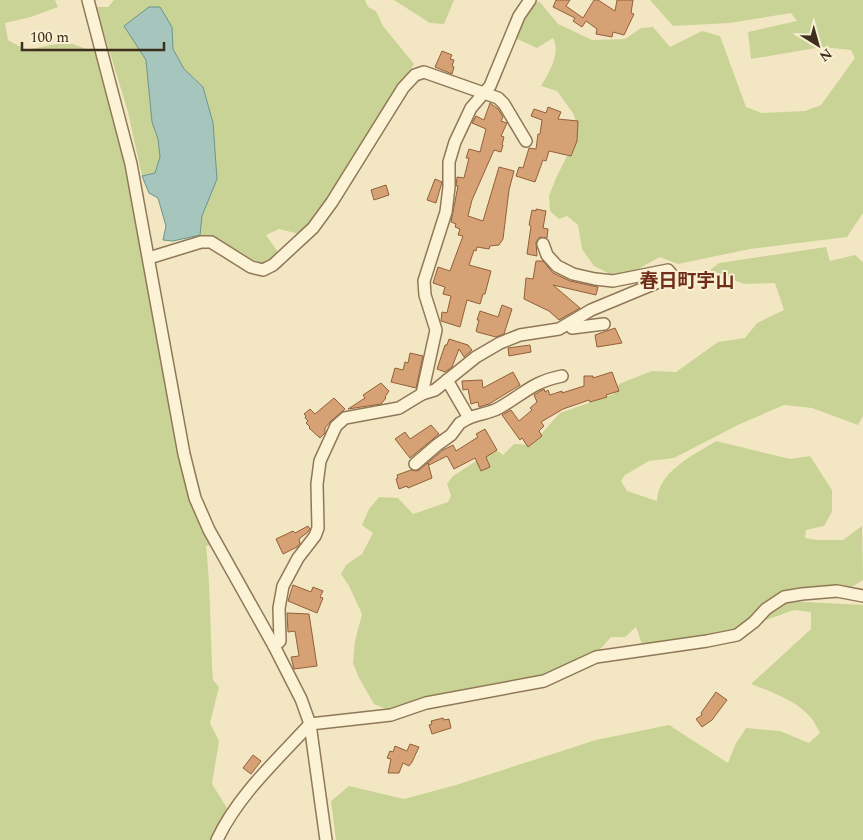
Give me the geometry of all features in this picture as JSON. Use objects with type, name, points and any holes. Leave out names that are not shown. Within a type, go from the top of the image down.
[{"type":"street","points":[[88,0],[131,164],[184,454],[195,498],[208,530],[274,646],[301,699],[310,724],[326,840]]},
{"type":"street","points":[[422,394],[436,330],[425,295],[424,280],[446,212],[449,162],[455,142],[471,108],[490,86],[519,16],[530,0]]},
{"type":"street","points":[[149,258],[201,242],[211,242],[251,267],[262,270],[273,265],[313,228],[332,202],[403,88],[415,75],[424,72],[498,98],[504,104],[526,141]]},
{"type":"street","points":[[274,646],[280,641],[279,608],[283,586],[298,558],[315,536],[318,528],[317,484],[320,461],[336,426],[345,418],[399,408],[422,394],[435,390],[476,357],[500,343],[520,335],[559,329],[591,310],[673,276],[668,270],[613,282],[573,274],[557,266],[547,256],[543,244]]},
{"type":"street","points":[[571,323],[572,328],[604,324]]},
{"type":"street","points":[[415,464],[451,435],[460,423],[498,408],[545,379],[562,376]]},
{"type":"street","points":[[447,380],[469,418]]},
{"type":"street","points":[[217,840],[244,797],[310,724],[392,715],[426,703],[544,681],[596,657],[737,635],[754,622],[766,609],[784,597],[836,591],[863,596]]},
{"type":"green space","points":[[0,0],[55,0],[58,7],[31,17],[5,23],[8,40],[26,50],[67,42],[95,52],[127,165],[191,493],[211,545],[206,546],[212,663],[213,680],[219,687],[210,723],[219,741],[212,784],[227,808],[212,840],[0,840]]},
{"type":"green space","points":[[114,0],[365,0],[368,7],[376,11],[383,26],[414,64],[328,202],[299,234],[279,229],[266,235],[280,255],[268,264],[259,263],[213,236],[200,235],[202,216],[217,179],[213,123],[203,87],[184,69],[173,49],[172,27],[136,45],[146,60],[152,122],[158,139],[160,157],[155,174],[142,176],[128,112],[96,7],[108,7]]},
{"type":"green space","points":[[394,0],[454,0],[444,24],[430,23]]},
{"type":"green space","points":[[650,0],[863,0],[863,213],[847,237],[750,249],[678,264],[660,257],[629,274],[610,274],[594,266],[582,249],[578,225],[567,216],[559,219],[550,211],[549,196],[574,142],[577,124],[573,113],[557,91],[541,86],[555,56],[556,50],[553,38],[537,48],[515,38],[529,8],[539,1],[558,24],[592,40],[625,39],[641,28],[653,27],[670,47],[702,31],[720,36],[746,107],[762,113],[805,111],[821,105],[855,58],[851,50],[822,47],[751,59],[748,32],[797,21],[791,13],[730,23],[673,26]]},
{"type":"green space","points":[[826,247],[830,261],[855,255],[863,262],[863,416],[858,425],[812,408],[784,405],[738,425],[674,458],[649,461],[625,475],[621,481],[627,491],[657,501],[659,490],[670,473],[688,458],[716,441],[790,459],[810,456],[832,490],[832,512],[824,526],[806,530],[805,538],[843,540],[862,526],[863,580],[850,588],[793,593],[737,632],[643,647],[636,627],[625,637],[611,637],[596,654],[541,678],[389,710],[374,704],[353,663],[355,641],[362,614],[349,586],[341,574],[346,565],[362,554],[373,533],[362,525],[369,509],[379,497],[398,498],[413,514],[448,502],[451,496],[447,484],[453,476],[495,449],[503,455],[514,444],[531,445],[560,413],[614,394],[619,384],[652,371],[676,372],[718,342],[745,338],[757,323],[784,310],[775,283],[744,284],[710,270],[719,263]]},
{"type":"green space","points":[[786,601],[863,605],[863,840],[336,840],[331,801],[349,786],[404,799],[456,785],[596,740],[669,725],[728,763],[735,745],[746,728],[780,731],[809,743],[820,733],[806,713],[792,702],[751,684],[811,629],[811,612],[794,610],[755,624]]},
{"type":"water","points":[[149,7],[160,7],[172,27],[173,49],[184,69],[203,87],[213,123],[217,179],[202,216],[200,235],[173,241],[163,240],[166,226],[158,198],[149,193],[142,176],[155,173],[160,157],[158,139],[152,122],[146,60],[124,26]]},
{"type":"building","points":[[556,0],[570,0],[566,6],[583,18],[594,0],[598,0],[615,11],[617,0],[633,0],[631,13],[634,14],[624,35],[613,32],[612,37],[596,34],[597,29],[586,21],[582,27],[573,21],[575,18],[553,7]]},
{"type":"building","points":[[442,51],[452,55],[450,59],[454,60],[452,66],[454,67],[452,74],[435,67]]},
{"type":"building","points":[[490,103],[498,109],[503,117],[501,121],[507,123],[501,136],[504,137],[503,145],[501,152],[494,150],[472,200],[468,216],[483,221],[499,167],[514,171],[509,190],[503,239],[499,245],[490,246],[489,249],[477,247],[476,251],[474,250],[469,265],[491,271],[485,294],[483,294],[480,304],[467,300],[460,327],[441,321],[442,312],[447,313],[451,296],[443,294],[445,287],[433,283],[438,267],[450,271],[463,236],[458,235],[460,229],[451,222],[458,186],[456,186],[457,177],[464,178],[469,158],[466,158],[469,149],[480,152],[486,129],[472,123],[476,116],[484,120]]},
{"type":"building","points":[[548,107],[561,112],[558,119],[578,121],[577,141],[571,156],[549,151],[546,161],[543,160],[535,182],[516,176],[519,167],[523,168],[529,148],[536,149],[542,120],[531,116],[534,109],[546,113]]},
{"type":"building","points":[[435,179],[442,182],[436,203],[427,200]]},
{"type":"building","points":[[386,185],[389,195],[374,200],[371,190]]},
{"type":"building","points":[[536,209],[546,211],[543,228],[548,229],[547,238],[540,237],[536,242],[537,256],[527,254],[532,210],[536,211]]},
{"type":"building","points":[[536,261],[543,261],[553,273],[570,281],[598,287],[596,295],[553,285],[580,308],[559,320],[549,311],[524,299],[526,278],[533,279]]},
{"type":"building","points":[[502,305],[512,309],[504,334],[496,337],[477,332],[479,320],[477,320],[480,311],[498,317]]},
{"type":"building","points":[[615,328],[622,343],[597,347],[595,335]]},
{"type":"building","points":[[449,339],[468,345],[472,350],[464,357],[459,349],[452,367],[445,372],[437,369]]},
{"type":"building","points":[[530,345],[531,352],[509,356],[508,348]]},
{"type":"building","points":[[410,353],[423,356],[416,388],[391,382],[395,368],[403,370],[405,362],[408,363]]},
{"type":"building","points":[[513,372],[520,385],[489,404],[479,407],[478,402],[471,404],[468,389],[463,390],[462,381],[482,380],[483,388]]},
{"type":"building","points":[[612,372],[619,391],[606,395],[607,397],[590,402],[589,400],[563,409],[541,422],[544,426],[539,431],[542,436],[528,447],[522,438],[520,440],[502,415],[511,410],[519,421],[532,410],[530,408],[537,402],[534,395],[544,389],[545,392],[548,390],[550,395],[562,391],[562,393],[584,386],[584,376],[593,376],[593,378]]},
{"type":"building","points":[[381,383],[389,391],[381,404],[348,409],[365,398],[363,395]]},
{"type":"building","points":[[334,398],[345,409],[331,421],[320,438],[309,428],[304,414],[310,409],[315,414]]},
{"type":"building","points":[[431,425],[439,434],[410,458],[395,439],[405,432],[410,439]]},
{"type":"building","points":[[485,429],[497,450],[486,457],[490,467],[481,471],[475,458],[454,469],[447,456],[429,465],[428,463],[432,478],[408,488],[407,486],[399,489],[396,479],[398,478],[397,475],[411,470],[419,470],[443,450],[453,445],[456,451],[478,437],[476,434]]},
{"type":"building","points":[[308,526],[310,529],[299,539],[300,543],[297,547],[283,554],[276,539],[293,531],[295,533]]},
{"type":"building","points":[[293,585],[311,592],[313,587],[323,591],[320,597],[323,598],[317,613],[288,601]]},
{"type":"building","points":[[287,613],[309,614],[317,666],[294,669],[291,657],[299,656],[295,631],[288,632]]},
{"type":"building","points":[[716,692],[727,700],[712,720],[702,727],[696,719],[702,715],[701,713]]},
{"type":"building","points":[[443,718],[444,720],[449,719],[451,728],[432,734],[429,725],[432,724],[431,721]]},
{"type":"building","points":[[410,744],[419,747],[409,766],[403,763],[399,773],[388,773],[391,759],[387,758],[390,751],[393,752],[395,746],[407,751]]},
{"type":"building","points":[[253,755],[261,761],[251,774],[243,768]]},
{"type":"district","name":"春日町宇山","points":[[687,281]]}]
